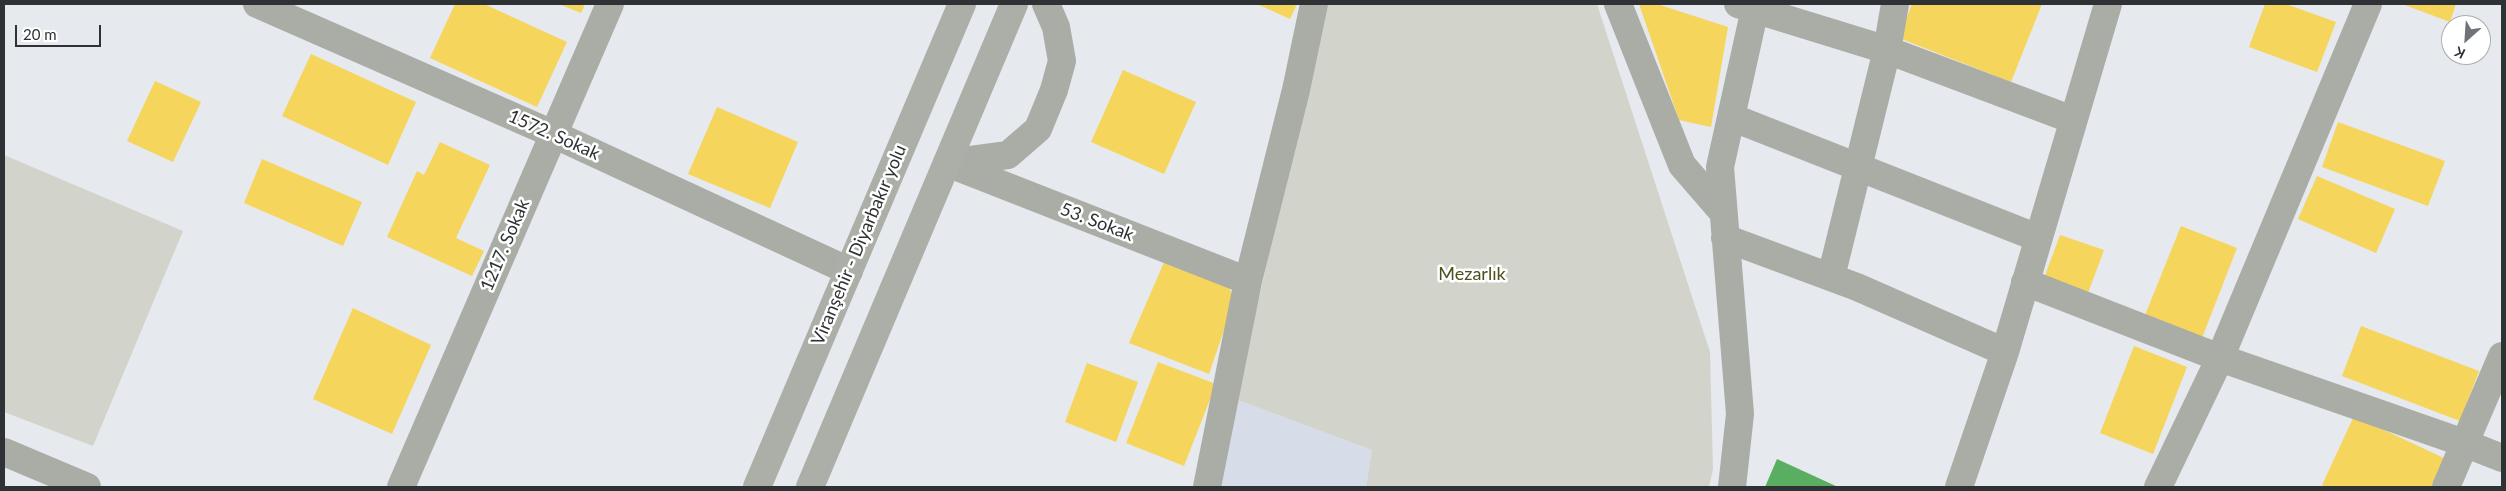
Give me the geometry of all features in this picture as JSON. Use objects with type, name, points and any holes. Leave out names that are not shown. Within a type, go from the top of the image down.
[{"type":"main road","name":"Viranşehir - Diyarbakır yolu","points":[[757,487],[962,4]]},
{"type":"main road","points":[[810,487],[1014,4]]},
{"type":"street","name":"1572. Sokak","points":[[257,4],[553,134],[849,271]]},
{"type":"street","name":"1217. Sokak","points":[[401,487],[610,4]]},
{"type":"street","points":[[947,163],[1008,155],[1038,129],[1054,90],[1062,60],[1056,27],[1046,4]]},
{"type":"street","points":[[1207,487],[1248,281],[1296,90],[1314,4]]},
{"type":"street","points":[[1618,4],[1682,165],[1722,210]]},
{"type":"street","points":[[1831,277],[1887,50],[1895,4]]},
{"type":"street","points":[[2158,487],[2220,358],[2368,4]]},
{"type":"street","points":[[1732,487],[1740,414],[1720,167],[1731,117],[1750,5],[1887,50],[2073,120]]},
{"type":"street","points":[[1959,487],[2005,352],[2026,282],[2073,120],[2101,6]]},
{"type":"street","points":[[1731,117],[2038,238]]},
{"type":"street","name":"53. Sokak","points":[[947,163],[1248,281]]},
{"type":"street","points":[[1725,238],[1831,277],[2005,352]]},
{"type":"street","points":[[2026,282],[2220,358],[2502,458]]},
{"type":"street","points":[[2446,487],[2502,356]]},
{"type":"street","points":[[4,452],[87,487]]},
{"type":"shaded area","points":[[1235,399],[1372,450],[1366,487],[1215,487]]},
{"type":"green space","name":"Mezarlık","points":[[1328,4],[1597,4],[1710,352],[1713,469],[1709,487],[1366,487],[1372,450],[1235,399]]},
{"type":"green space","points":[[4,155],[183,231],[93,446],[4,412]]},
{"type":"building: Konut","points":[[455,4],[484,4],[567,42],[537,107],[430,58]]},
{"type":"building: Konut","points":[[559,4],[585,4],[581,13]]},
{"type":"building: Konut","points":[[1257,4],[1297,4],[1290,19]]},
{"type":"building: Konut","points":[[1639,4],[1657,4],[1728,27],[1711,127],[1679,120]]},
{"type":"building: Konut","points":[[1912,4],[2042,4],[2011,82],[1899,38]]},
{"type":"building: Konut","points":[[2265,4],[2286,4],[2336,22],[2317,72],[2249,47]]},
{"type":"building: Konut","points":[[2402,4],[2456,4],[2452,15],[2441,15],[2441,19]]},
{"type":"building: Konut","points":[[311,54],[416,102],[388,165],[282,116]]},
{"type":"building: Konut","points":[[1123,70],[1196,102],[1164,174],[1091,142]]},
{"type":"building: Konut","points":[[155,81],[201,102],[173,162],[127,141]]},
{"type":"building: Konut","points":[[717,107],[798,142],[770,208],[688,174]]},
{"type":"building: Konut","points":[[2338,122],[2445,161],[2428,206],[2322,167]]},
{"type":"building: Konut","points":[[440,142],[490,165],[456,238],[484,251],[472,276],[387,237],[417,171],[424,175]]},
{"type":"building: Konut","points":[[262,159],[362,202],[343,246],[244,203]]},
{"type":"building: Konut","points":[[2317,176],[2395,209],[2376,253],[2298,219]]},
{"type":"building: Konut","points":[[2181,226],[2237,248],[2202,338],[2145,315]]},
{"type":"building: Konut","points":[[2060,235],[2104,250],[2088,293],[2044,278]]},
{"type":"building: Konut","points":[[1165,260],[1228,287],[1235,298],[1209,374],[1129,343]]},
{"type":"building: Konut","points":[[353,308],[431,345],[392,434],[313,399]]},
{"type":"building: Konut","points":[[2361,326],[2479,371],[2460,421],[2342,376]]},
{"type":"building: Konut","points":[[2134,346],[2187,367],[2153,454],[2100,433]]},
{"type":"building: Konut","points":[[1158,362],[1216,384],[1184,466],[1126,443]]},
{"type":"building: Konut","points":[[1087,363],[1138,382],[1116,442],[1065,422]]},
{"type":"building: Konut","points":[[2354,416],[2444,458],[2431,487],[2327,487],[2322,485]]},
{"type":"building: Kamu","points":[[1777,459],[1838,487],[1765,487]]}]
